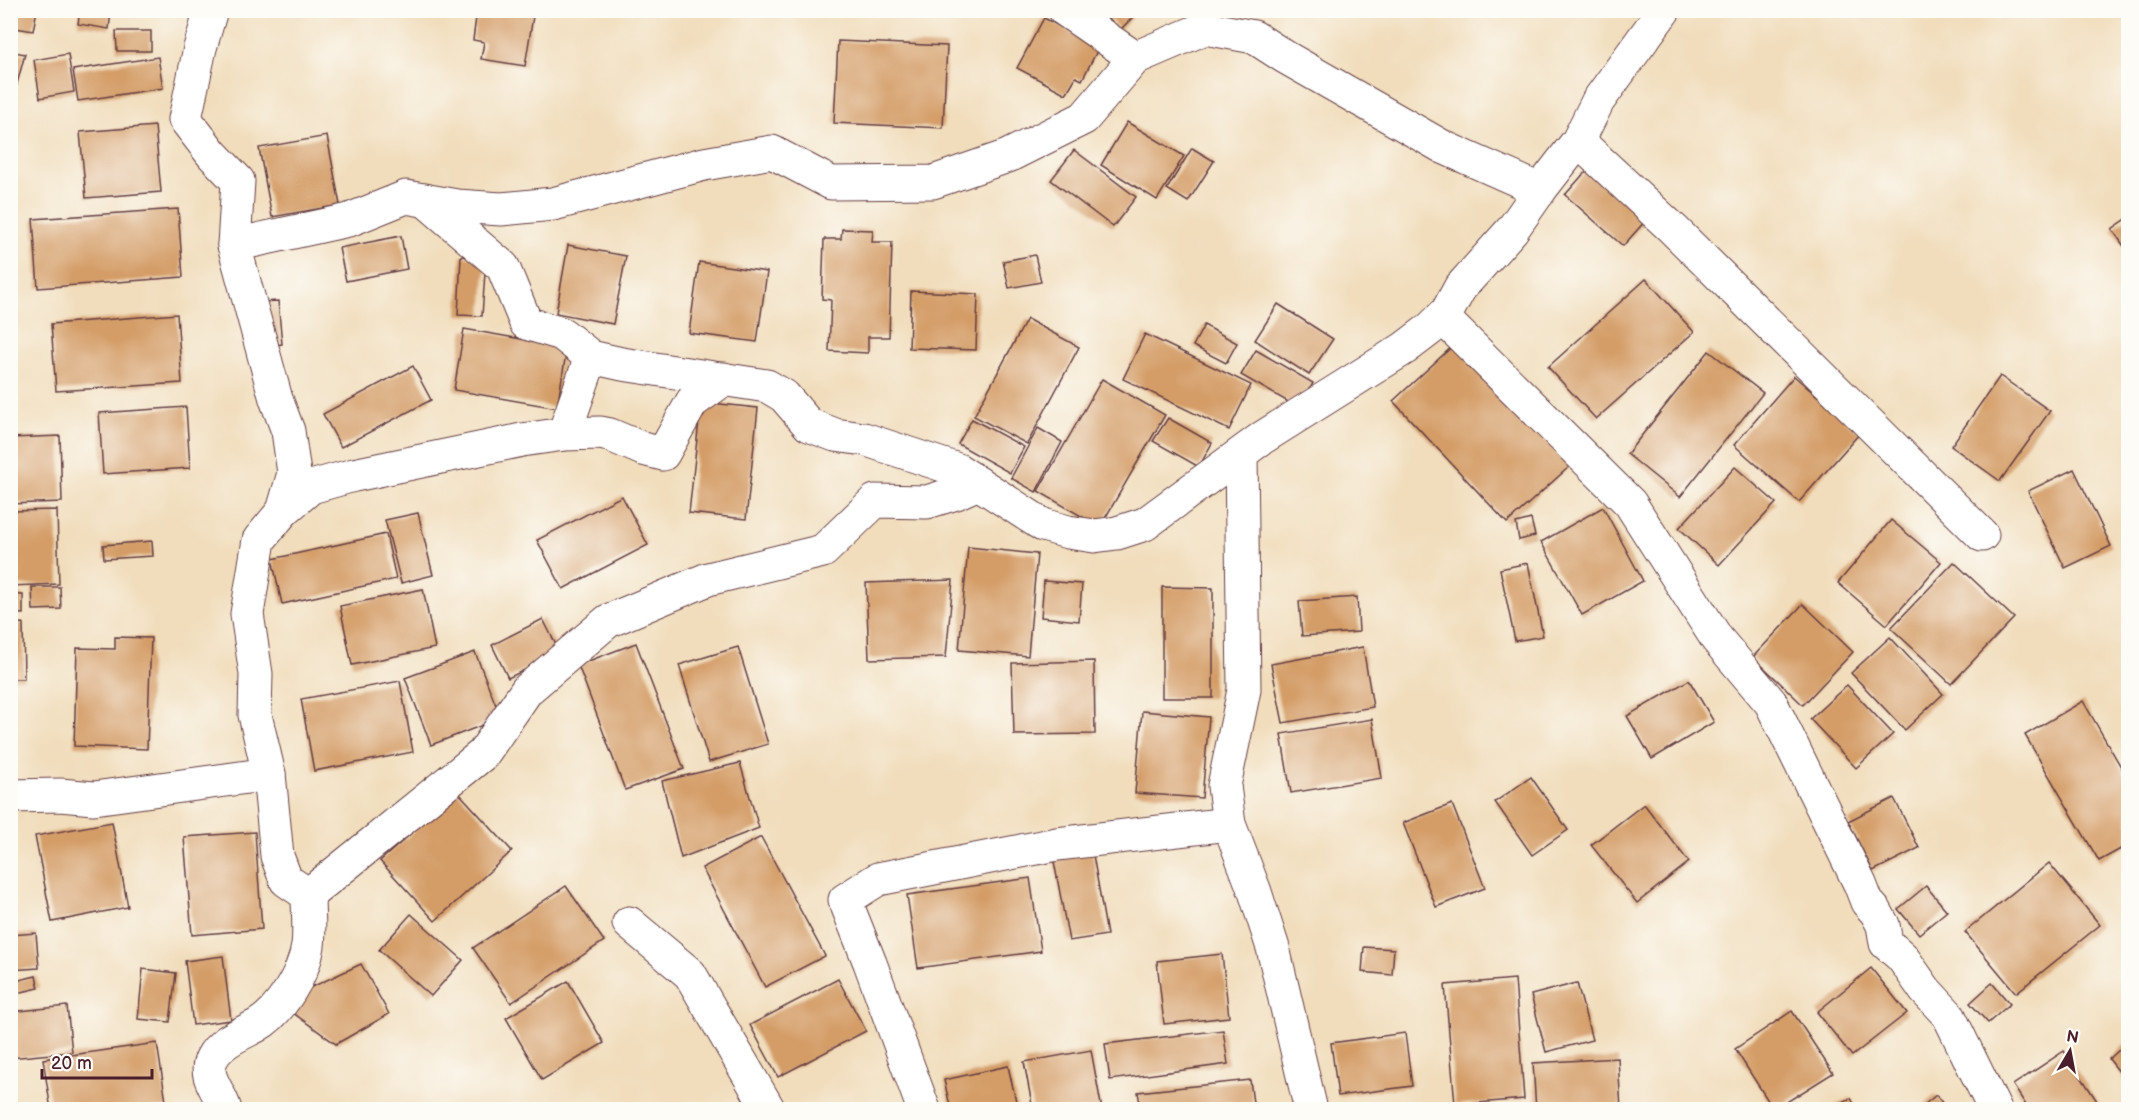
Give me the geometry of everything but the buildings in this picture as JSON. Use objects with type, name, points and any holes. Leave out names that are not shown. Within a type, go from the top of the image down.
[{"type":"street","points":[[211,10],[200,48],[185,119],[212,154],[238,181],[234,245],[276,399],[288,431],[294,473],[283,511]]},
{"type":"street","points":[[1065,10],[1135,58]]},
{"type":"street","points":[[425,200],[503,267],[526,324],[562,333],[591,357],[767,386],[784,396],[809,425],[835,435],[864,439],[958,470],[1043,525],[1094,536],[1117,533],[1145,524],[1262,438],[1405,348],[1430,329],[1447,312],[1460,288],[1512,230],[1578,141],[1598,101],[1664,10]]},
{"type":"street","points":[[234,245],[349,220],[406,197],[457,206],[501,209],[553,204],[704,164],[772,152],[831,183],[933,182],[1008,156],[1084,118],[1135,58],[1205,28],[1254,37],[1443,147],[1540,190]]},
{"type":"street","points":[[1578,141],[1673,229],[1982,535]]},
{"type":"street","points":[[1442,317],[1630,503],[1717,639],[1771,703],[1867,902],[1883,925],[1886,943],[1902,957],[1925,990],[1949,1016],[1995,1110]]},
{"type":"street","points":[[564,434],[591,357]]},
{"type":"street","points":[[308,895],[286,880],[278,856],[269,774],[255,715],[256,674],[247,614],[259,540],[283,511],[311,487],[354,475],[522,440],[564,434],[610,435],[663,454],[692,402],[724,379]]},
{"type":"street","points":[[1240,454],[1244,690],[1224,786],[1229,824],[1256,892],[1273,948],[1311,1110]]},
{"type":"street","points":[[308,895],[483,754],[527,690],[608,621],[708,579],[824,551],[875,501],[927,502],[978,483]]},
{"type":"street","points":[[10,796],[60,795],[94,798],[269,774]]},
{"type":"street","points":[[924,1110],[845,900],[878,879],[1057,844],[1229,824]]},
{"type":"street","points":[[225,1110],[209,1078],[211,1058],[227,1042],[260,1024],[283,1001],[297,980],[308,947],[308,895]]},
{"type":"street","points":[[629,922],[690,974],[769,1110]]}]
